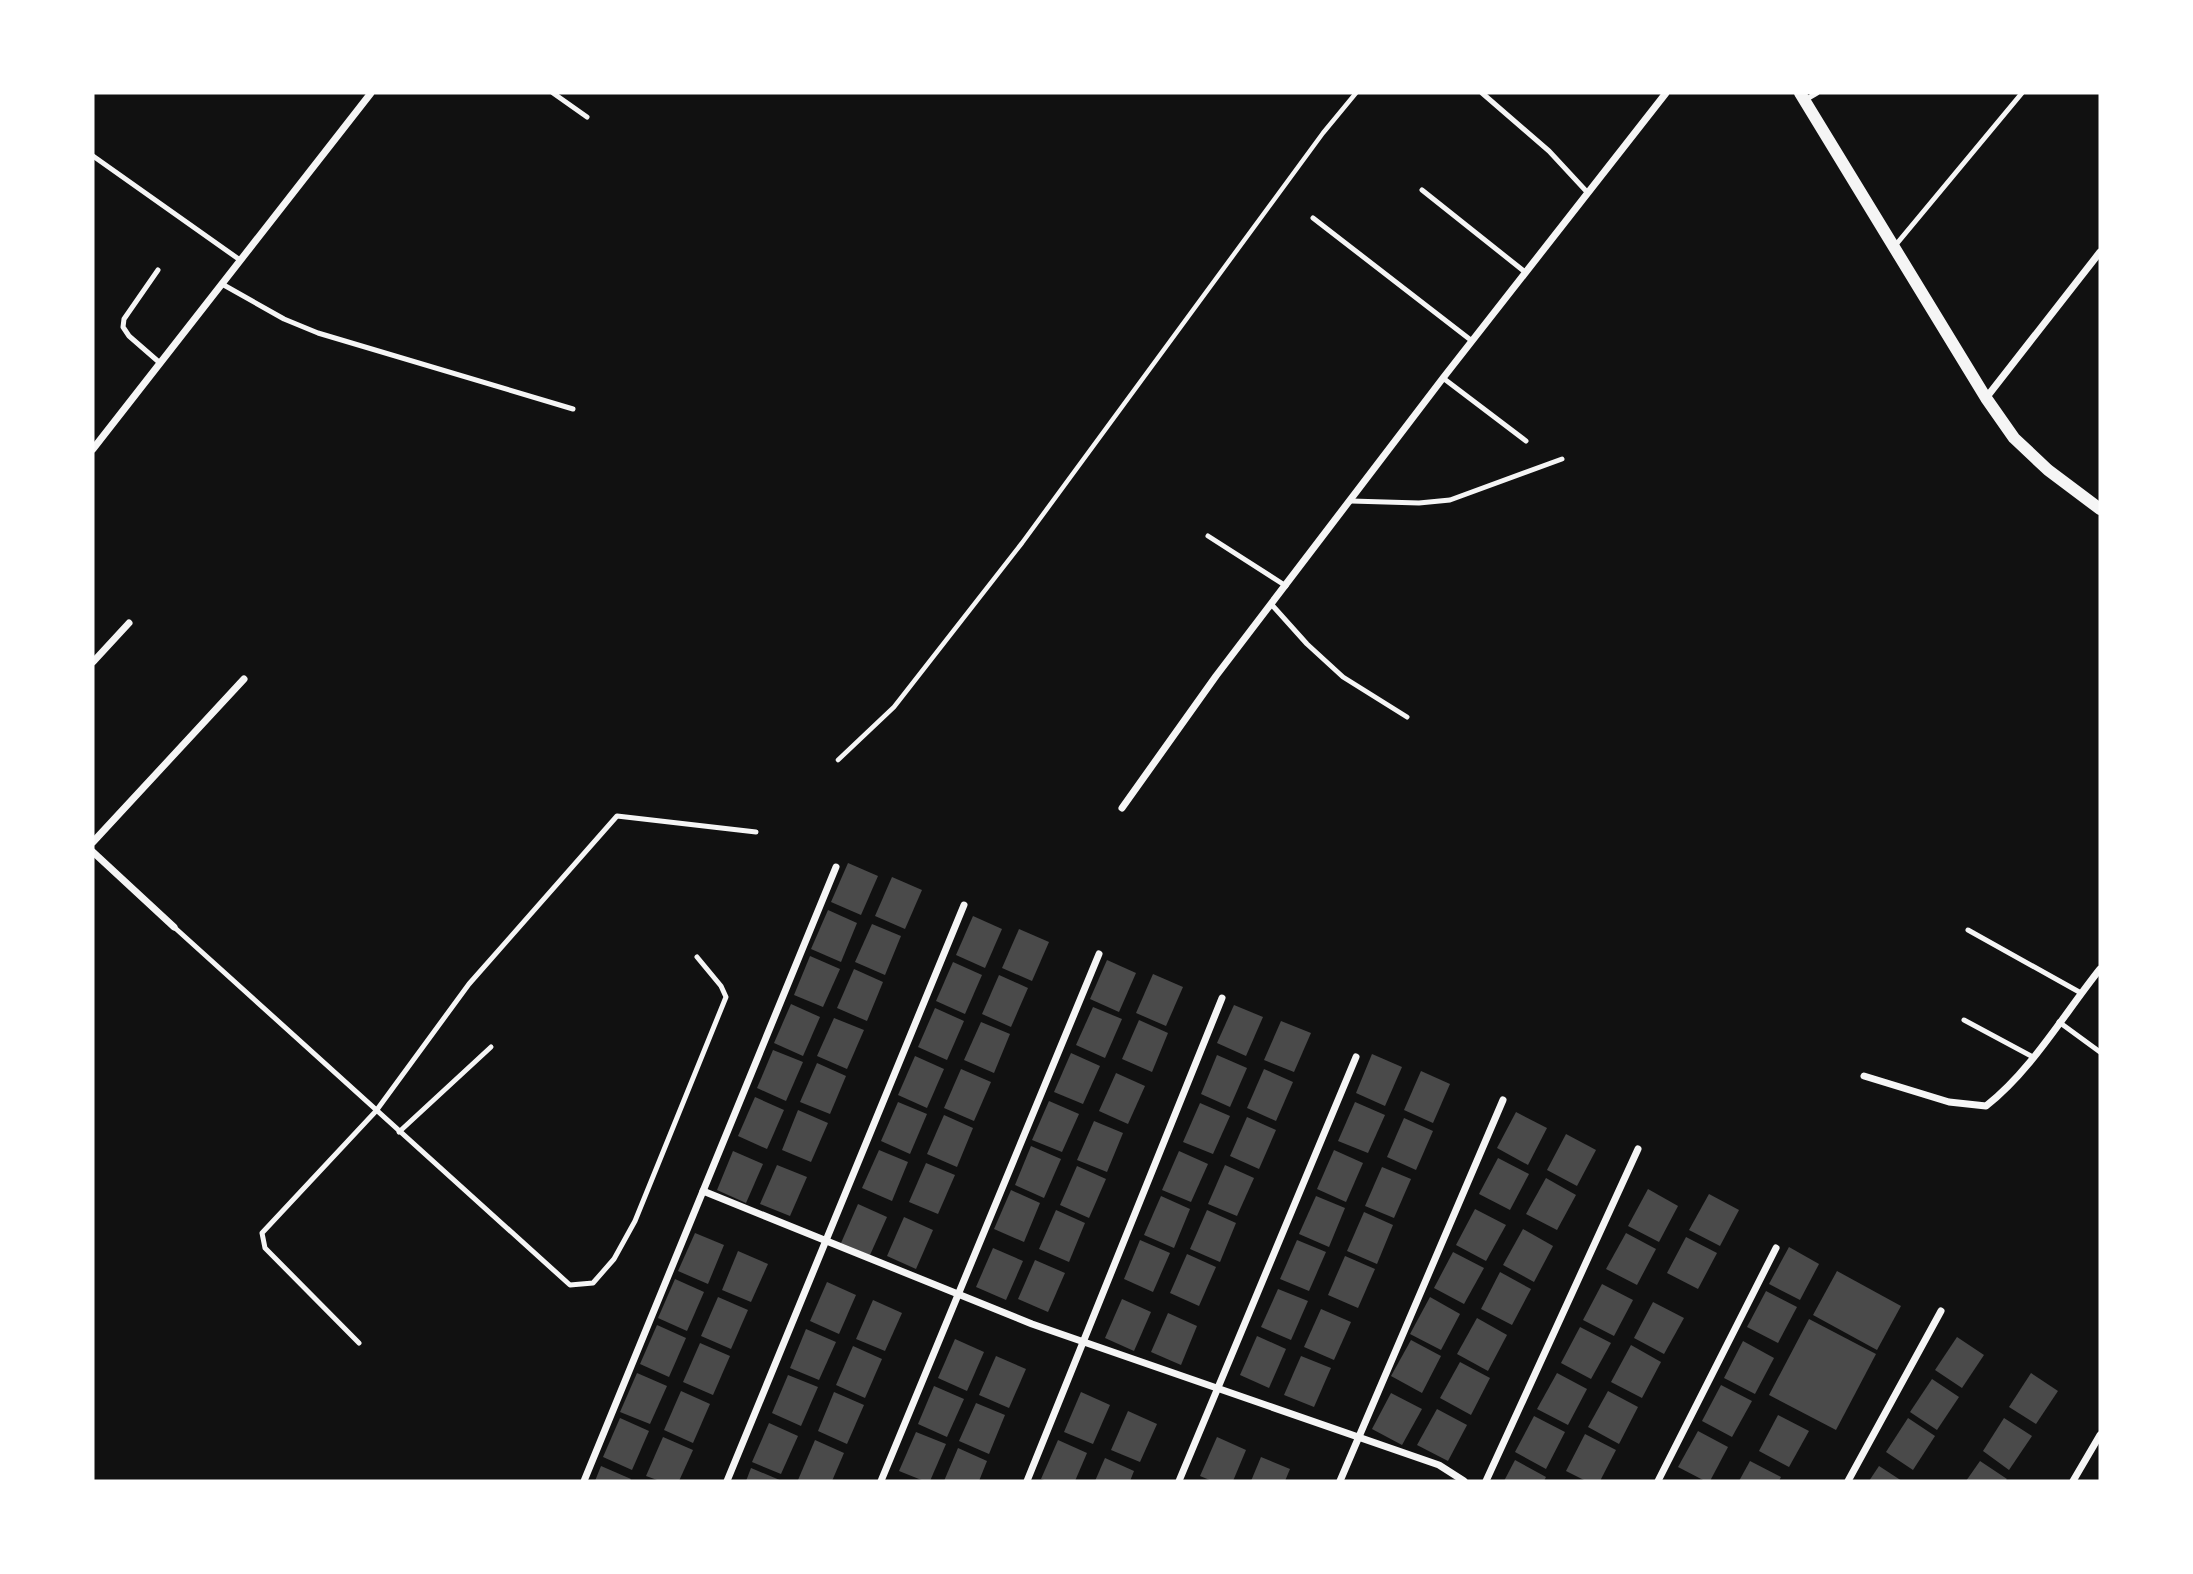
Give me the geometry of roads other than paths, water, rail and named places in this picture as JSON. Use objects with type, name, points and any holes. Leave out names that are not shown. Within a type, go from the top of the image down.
[{"type":"street","points":[[93,449],[371,93]]},
{"type":"street","points":[[1122,808],[1216,676],[1443,378],[1666,93]]},
{"type":"street","points":[[1802,96],[1986,398],[2014,438],[2048,470],[2100,509]]},
{"type":"street","points":[[1986,398],[2100,252]]},
{"type":"street","points":[[93,662],[128,623]]},
{"type":"street","points":[[93,842],[244,679]]},
{"type":"street","points":[[93,852],[174,927]]},
{"type":"street","points":[[584,1481],[836,867]]},
{"type":"street","points":[[727,1481],[964,905]]},
{"type":"street","points":[[881,1481],[1099,954]]},
{"type":"street","points":[[1864,1076],[1949,1102],[1986,1106],[2000,1095],[2034,1057],[2100,969]]},
{"type":"street","points":[[1027,1481],[1222,999]]},
{"type":"street","points":[[1179,1481],[1356,1057]]},
{"type":"street","points":[[1340,1481],[1503,1100]]},
{"type":"street","points":[[1486,1481],[1638,1149]]},
{"type":"street","points":[[703,1191],[1083,1342],[1439,1465],[1464,1481]]},
{"type":"street","points":[[1658,1481],[1776,1248]]},
{"type":"street","points":[[1848,1481],[1941,1311]]},
{"type":"street","points":[[2073,1481],[2100,1435]]},
{"type":"lane","points":[[553,93],[587,117]]},
{"type":"lane","points":[[1482,93],[1549,151],[1587,192]]},
{"type":"lane","points":[[1802,96],[1817,93]]},
{"type":"lane","points":[[1894,247],[2022,93]]},
{"type":"lane","points":[[93,156],[240,260]]},
{"type":"lane","points":[[1422,190],[1525,272]]},
{"type":"lane","points":[[1313,218],[1472,341]]},
{"type":"lane","points":[[158,270],[124,318],[123,327],[129,336],[160,363]]},
{"type":"lane","points":[[222,284],[284,319],[318,333],[573,409]]},
{"type":"lane","points":[[1443,378],[1526,441]]},
{"type":"lane","points":[[1351,501],[1419,503],[1450,500],[1562,459]]},
{"type":"lane","points":[[1208,536],[1286,586]]},
{"type":"lane","points":[[1272,605],[1343,677],[1407,717]]},
{"type":"lane","points":[[359,1343],[265,1248],[262,1233],[376,1111],[468,984],[617,816],[756,832]]},
{"type":"lane","points":[[174,927],[570,1285],[593,1283],[614,1259],[635,1221],[726,997],[721,986],[697,957]]},
{"type":"lane","points":[[1968,930],[2081,993]]},
{"type":"lane","points":[[1964,1020],[2034,1057]]},
{"type":"lane","points":[[2059,1022],[2100,1052]]},
{"type":"lane","points":[[399,1132],[491,1047]]}]
